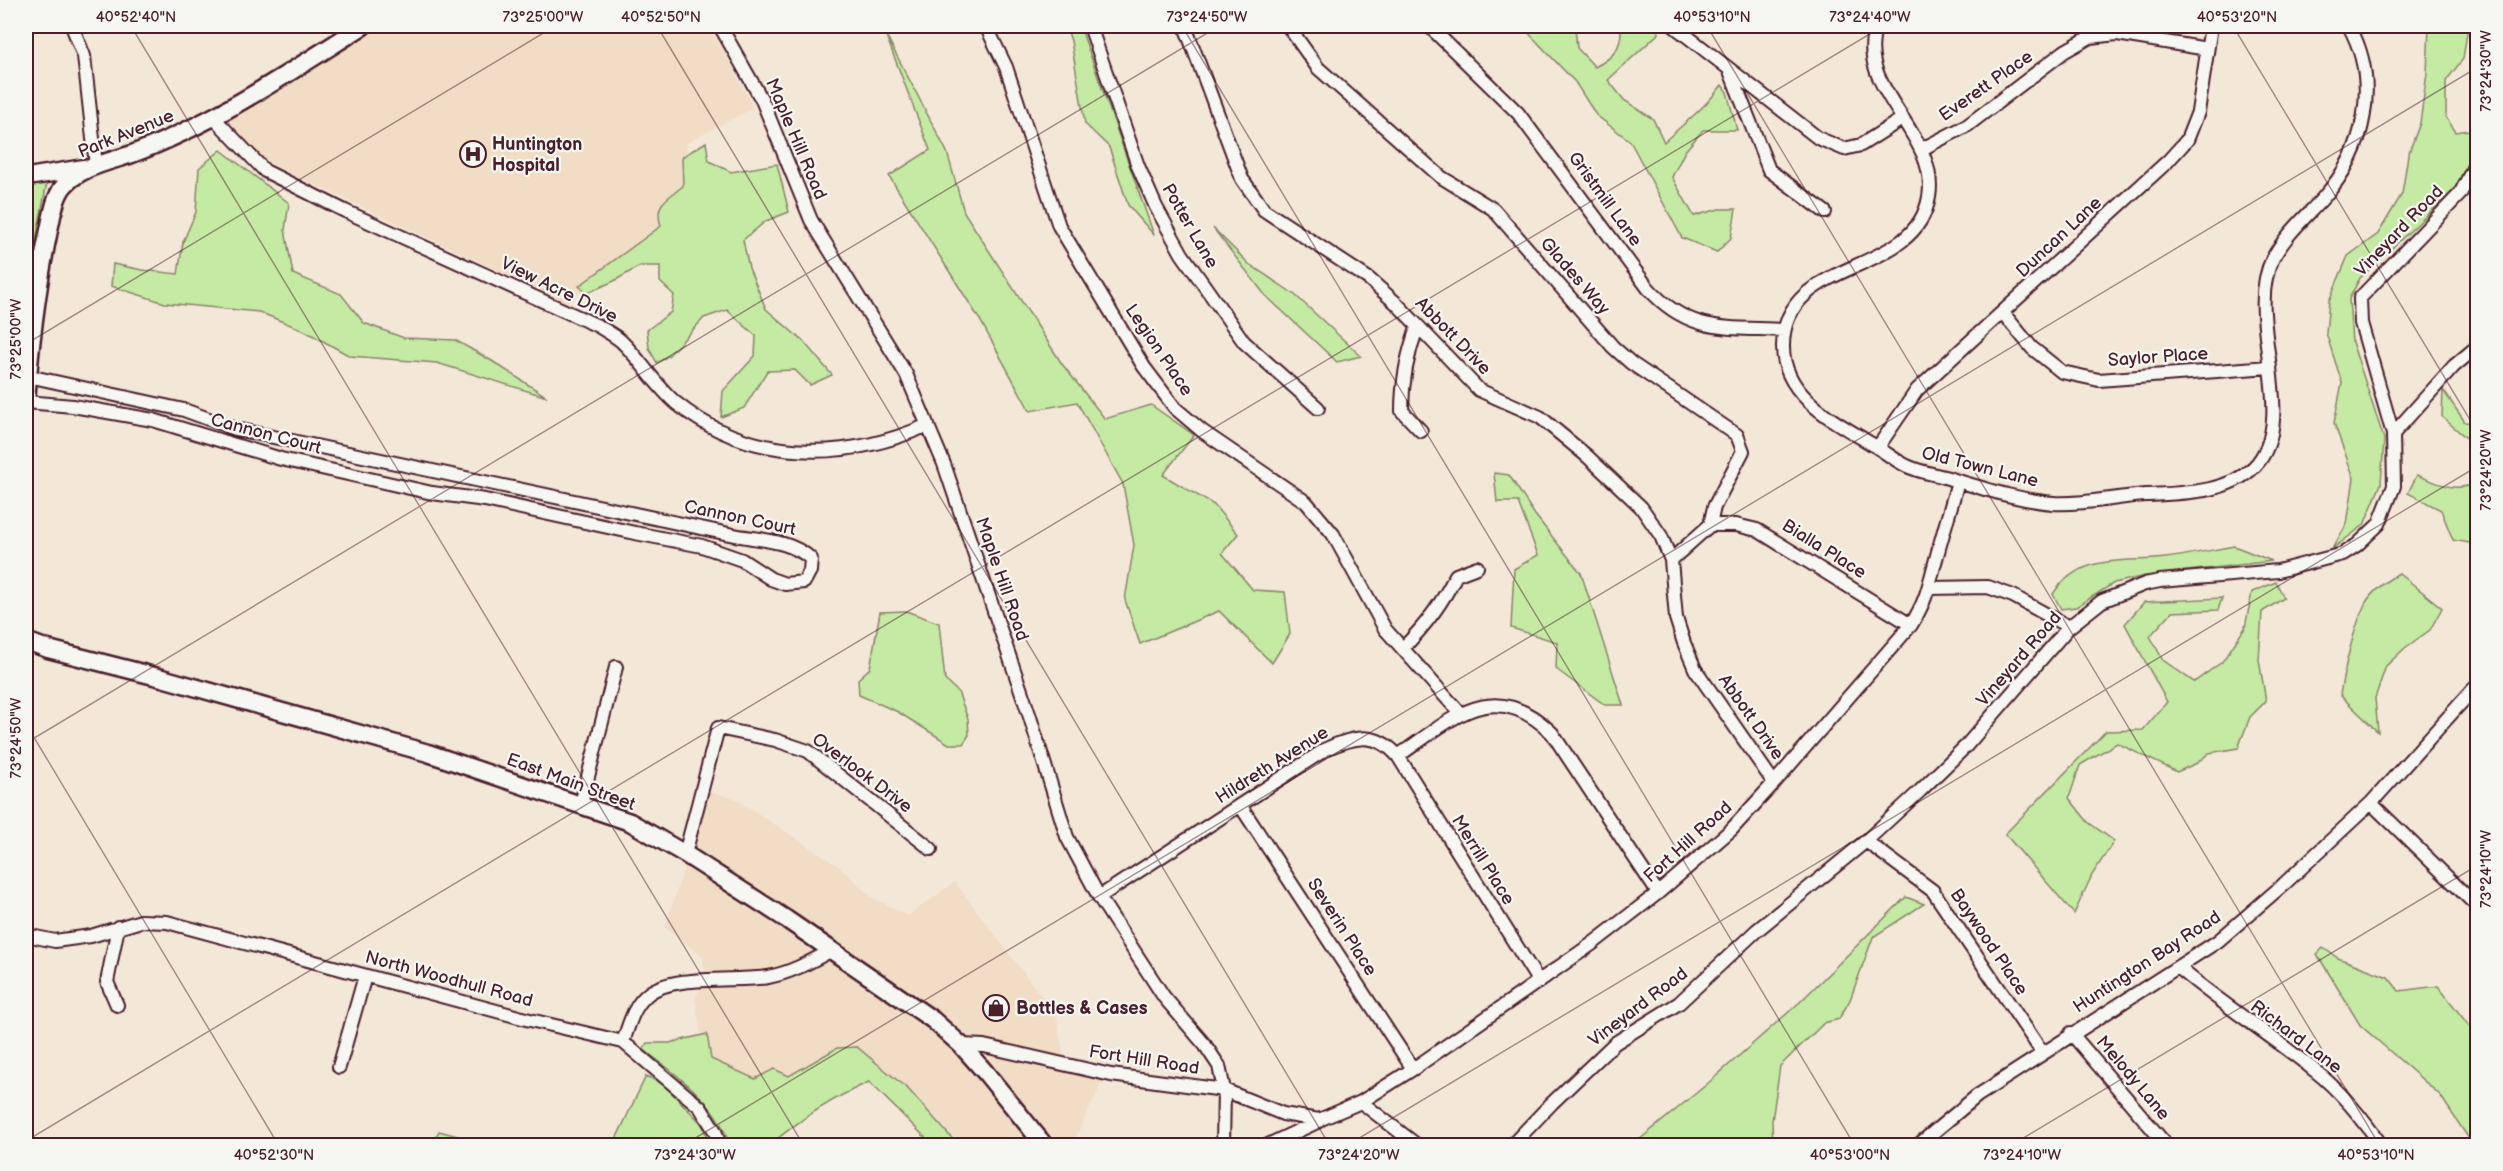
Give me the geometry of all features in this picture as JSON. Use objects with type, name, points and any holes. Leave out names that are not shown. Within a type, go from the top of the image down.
[{"type":"main road","name":"Park Avenue","points":[[62,188],[76,175],[157,144],[213,117],[363,26]]},
{"type":"main road","points":[[30,177],[96,166]]},
{"type":"main road","points":[[26,402],[45,250],[56,201],[62,188],[49,179],[30,177]]},
{"type":"main road","name":"East Main Street","points":[[26,641],[48,649],[162,678],[428,753],[630,822],[685,854],[933,1020],[961,1045],[1045,1146]]},
{"type":"street","points":[[72,26],[84,56],[96,166]]},
{"type":"street","name":"Maple Hill Road","points":[[720,26],[762,100],[811,220],[906,374],[928,425],[944,464],[1030,717],[1067,837],[1099,897],[1164,997],[1205,1045],[1219,1066],[1224,1090],[1223,1146]]},
{"type":"street","name":"Legion Place","points":[[986,26],[1006,67],[1059,226],[1144,367],[1175,408],[1202,431],[1306,502],[1333,534],[1366,599],[1385,629],[1460,713]]},
{"type":"street","name":"Potter Lane","points":[[1090,26],[1138,166],[1156,207],[1182,254],[1244,342],[1318,408]]},
{"type":"street","name":"Abbott Drive","points":[[1185,26],[1242,180],[1264,210],[1369,279],[1396,303],[1417,328],[1479,390],[1540,417],[1587,456],[1641,507],[1661,536],[1671,560],[1676,618],[1695,669],[1774,783]]},
{"type":"street","name":"Glades Way","points":[[1288,26],[1318,68],[1441,177],[1493,209],[1613,347],[1631,363],[1737,435],[1743,451],[1714,507],[1710,525],[1671,560]]},
{"type":"street","name":"Gristmill Lane","points":[[1429,26],[1518,114],[1648,288],[1666,306],[1689,320],[1715,327],[1783,330]]},
{"type":"street","points":[[1674,26],[1818,138],[1844,149],[1861,145],[1902,118]]},
{"type":"street","points":[[1783,330],[1803,296],[1823,281],[1877,257],[1901,243],[1919,223],[1929,200],[1930,174],[1922,149],[1878,74],[1872,53],[1876,26]]},
{"type":"street","name":"Duncan Lane","points":[[1878,447],[1917,390],[2169,161],[2187,140],[2198,112],[2211,26]]},
{"type":"street","name":"Old Town Lane","points":[[1783,330],[1783,352],[1789,374],[1803,397],[1825,415],[1908,467],[2029,500],[2056,503],[2191,493],[2228,484],[2254,467],[2271,434],[2274,402],[2262,286],[2272,260],[2292,229],[2325,196],[2345,169],[2360,136],[2366,102],[2366,72],[2357,40],[2349,26]]},
{"type":"street","name":"Everett Place","points":[[1922,149],[1968,125],[2065,51],[2090,37],[2117,34],[2207,49]]},
{"type":"street","points":[[1730,70],[1769,170],[1825,212]]},
{"type":"street","name":"View Acre Drive","points":[[213,117],[265,171],[345,211],[598,326],[621,342],[653,381],[676,402],[703,422],[734,436],[772,447],[798,451],[840,451],[874,445],[928,425]]},
{"type":"street","name":"Vineyard Road","points":[[1511,1146],[1552,1103],[1616,1043],[1679,1003],[1756,931],[1866,841],[1966,746],[2069,627],[2102,601],[2145,584],[2278,571],[2343,554],[2368,536],[2379,524],[2394,486],[2393,434],[2361,322],[2360,298],[2460,194],[2474,167],[2478,153]]},
{"type":"street","name":"Saylor Place","points":[[2003,313],[2032,348],[2062,372],[2099,380],[2269,367]]},
{"type":"street","points":[[1417,328],[1408,351],[1402,388],[1402,411],[1421,431]]},
{"type":"street","points":[[2393,434],[2454,366],[2478,346]]},
{"type":"street","name":"Cannon Court","points":[[26,402],[73,406],[153,420],[309,465],[432,493],[474,498],[702,546],[742,560],[771,579],[785,584],[804,582],[810,570],[811,558],[802,550],[789,544],[659,519],[236,429],[184,410],[28,376]]},
{"type":"street","points":[[122,415],[123,398]]},
{"type":"street","points":[[209,437],[213,420]]},
{"type":"street","points":[[309,465],[312,445]]},
{"type":"street","points":[[474,498],[476,480]]},
{"type":"street","name":"Fort Hill Road","points":[[1266,1146],[1361,1102],[1413,1069],[1539,982],[1658,894],[1731,830],[1911,625],[1923,606],[1930,588],[1958,481]]},
{"type":"street","points":[[655,537],[659,519]]},
{"type":"street","name":"Bialla Place","points":[[1710,525],[1736,525],[1757,530],[1911,625]]},
{"type":"street","points":[[1403,648],[1430,619],[1444,599],[1456,575],[1478,567]]},
{"type":"street","points":[[1930,588],[1988,587],[2013,596],[2069,627]]},
{"type":"street","points":[[580,804],[616,667]]},
{"type":"street","name":"Huntington Bay Road","points":[[1917,1146],[1977,1096],[2071,1033],[2178,967],[2225,934],[2284,884],[2371,803],[2478,684]]},
{"type":"street","points":[[1398,756],[1460,713],[1474,707],[1502,705],[1529,714],[1552,733],[1658,894]]},
{"type":"street","name":"Overlook Drive","points":[[685,854],[718,728],[775,740],[808,751],[931,849]]},
{"type":"street","name":"Hildreth Avenue","points":[[1099,897],[1326,750],[1342,742],[1374,738],[1388,745],[1398,756]]},
{"type":"street","name":"Merrill Place","points":[[1398,756],[1539,982]]},
{"type":"street","points":[[2371,803],[2478,907]]},
{"type":"street","name":"Severin Place","points":[[1240,805],[1413,1069]]},
{"type":"street","name":"Baywood Place","points":[[1866,841],[1933,891],[2042,1052]]},
{"type":"street","name":"North Woodhull Road","points":[[26,935],[55,941],[91,936],[141,921],[167,922],[623,1042]]},
{"type":"street","points":[[117,1005],[107,982],[118,927]]},
{"type":"street","points":[[720,1146],[715,1131],[700,1107],[623,1042],[635,1009],[648,993],[670,983],[741,980],[771,976],[800,967],[831,950]]},
{"type":"street","name":"Richard Lane","points":[[2178,967],[2208,994],[2315,1071],[2355,1111],[2382,1146]]},
{"type":"street","points":[[339,1067],[366,976]]},
{"type":"street","name":"Melody Lane","points":[[2071,1033],[2167,1146]]},
{"type":"street","name":"Fort Hill Road","points":[[961,1045],[984,1046],[1112,1075],[1224,1090],[1283,1114],[1319,1120]]},
{"type":"street","points":[[1361,1102],[1418,1146]]},
{"type":"shaded area","name":"Huntington Hospital","points":[[372,26],[707,26],[725,53],[753,108],[686,143],[691,181],[669,231],[566,302],[270,164],[224,119]]},
{"type":"shaded area","points":[[708,792],[734,798],[840,867],[870,896],[908,916],[955,882],[1057,1017],[1063,1055],[1102,1082],[1072,1145],[962,1146],[909,1091],[855,1051],[808,1081],[761,1084],[708,1071],[695,1000],[705,975],[703,957],[665,928]]},
{"type":"green space","points":[[1066,26],[1080,26],[1154,235],[1128,205],[1109,147],[1085,124],[1071,41]]},
{"type":"green space","points":[[1522,26],[1578,26],[1575,27],[1577,48],[1595,67],[1616,51],[1621,26],[1655,26],[1659,33],[1608,80],[1624,100],[1653,119],[1664,142],[1722,85],[1727,92],[1737,130],[1703,130],[1685,151],[1672,177],[1694,216],[1719,209],[1736,209],[1731,238],[1717,252],[1682,238],[1630,141],[1596,115],[1575,82]]},
{"type":"green space","points":[[2429,26],[2468,26],[2463,59],[2446,81],[2446,118],[2456,132],[2476,129],[2473,149],[2457,187],[2360,278],[2349,299],[2352,342],[2384,439],[2381,484],[2364,525],[2332,549],[2347,524],[2354,478],[2334,423],[2342,383],[2326,333],[2329,301],[2348,256],[2378,234],[2402,194],[2408,155],[2420,123],[2427,73]]},
{"type":"green space","points":[[885,33],[947,152],[964,212],[1062,364],[1105,419],[1151,405],[1194,435],[1163,475],[1214,505],[1238,534],[1222,553],[1253,590],[1285,592],[1290,634],[1272,663],[1219,611],[1140,644],[1125,600],[1134,545],[1123,484],[1077,402],[1030,411],[980,320],[889,176],[930,150]]},
{"type":"green space","points":[[706,142],[709,161],[731,172],[777,164],[789,212],[766,221],[743,240],[749,268],[766,309],[804,342],[832,375],[810,385],[795,370],[767,371],[744,408],[721,417],[723,391],[755,356],[756,336],[727,310],[704,318],[668,356],[657,363],[649,348],[647,330],[671,312],[674,295],[660,282],[660,266],[640,266],[587,293],[579,286],[661,226],[660,207],[683,186],[682,157]]},
{"type":"green space","points":[[221,150],[289,203],[285,230],[293,274],[341,294],[364,323],[404,338],[455,340],[547,397],[437,363],[350,356],[303,330],[259,312],[165,303],[111,286],[113,264],[178,274],[183,242],[196,212],[199,168]]},
{"type":"green space","points":[[47,182],[33,255],[26,334],[26,186]]},
{"type":"green space","points":[[1213,228],[1249,264],[1294,294],[1361,356],[1337,362],[1265,295]]},
{"type":"green space","points":[[2443,390],[2465,422],[2477,423],[2477,447],[2442,417]]},
{"type":"green space","points":[[1494,473],[1509,475],[1535,515],[1581,573],[1623,705],[1605,705],[1556,669],[1557,642],[1511,628],[1514,569],[1538,555],[1518,502],[1497,502]]},
{"type":"green space","points":[[2417,475],[2454,487],[2477,482],[2478,541],[2475,544],[2453,540],[2441,510],[2408,493]]},
{"type":"green space","points":[[2234,546],[2272,561],[2145,576],[2114,583],[2076,607],[2061,609],[2053,594],[2076,572],[2104,562],[2166,558]]},
{"type":"green space","points":[[2399,573],[2442,608],[2430,630],[2405,648],[2386,666],[2375,698],[2378,732],[2340,695],[2350,649],[2365,604],[2371,595]]},
{"type":"green space","points":[[2276,582],[2284,598],[2262,612],[2259,660],[2266,701],[2250,717],[2238,748],[2209,753],[2197,763],[2177,772],[2117,743],[2080,765],[2069,798],[2088,822],[2114,841],[2092,875],[2074,914],[2005,834],[2106,731],[2143,730],[2167,702],[2125,624],[2144,602],[2222,598],[2218,610],[2172,612],[2150,636],[2163,660],[2194,682],[2222,662],[2245,628],[2252,592]]},
{"type":"green space","points":[[906,611],[939,623],[945,680],[958,692],[968,719],[969,735],[963,744],[949,744],[898,712],[859,695],[858,679],[870,668],[880,612]]},
{"type":"green space","points":[[1906,897],[1924,904],[1873,937],[1850,1000],[1839,1019],[1824,1023],[1780,1066],[1772,1121],[1773,1145],[1633,1145],[1706,1085],[1800,1002]]},
{"type":"green space","points":[[2323,948],[2338,958],[2388,977],[2399,991],[2438,986],[2477,1036],[2477,1145],[2473,1145],[2440,1095],[2360,1025],[2317,954]]},
{"type":"green space","points":[[707,1034],[711,1059],[755,1079],[774,1069],[789,1076],[837,1048],[857,1047],[908,1089],[958,1145],[933,1145],[869,1082],[817,1110],[770,1145],[729,1145],[724,1130],[706,1103],[695,1091],[643,1049],[647,1043],[669,1043]]},
{"type":"green space","points":[[646,1076],[663,1084],[702,1124],[710,1145],[681,1145],[674,1141],[667,1145],[608,1145],[616,1139]]},
{"type":"green space","points":[[439,1131],[491,1145],[431,1145]]},
{"type":"place","name":"Huntington Hospital","points":[[473,154]]},
{"type":"place","name":"Bottles & Cases","points":[[996,1008]]}]
